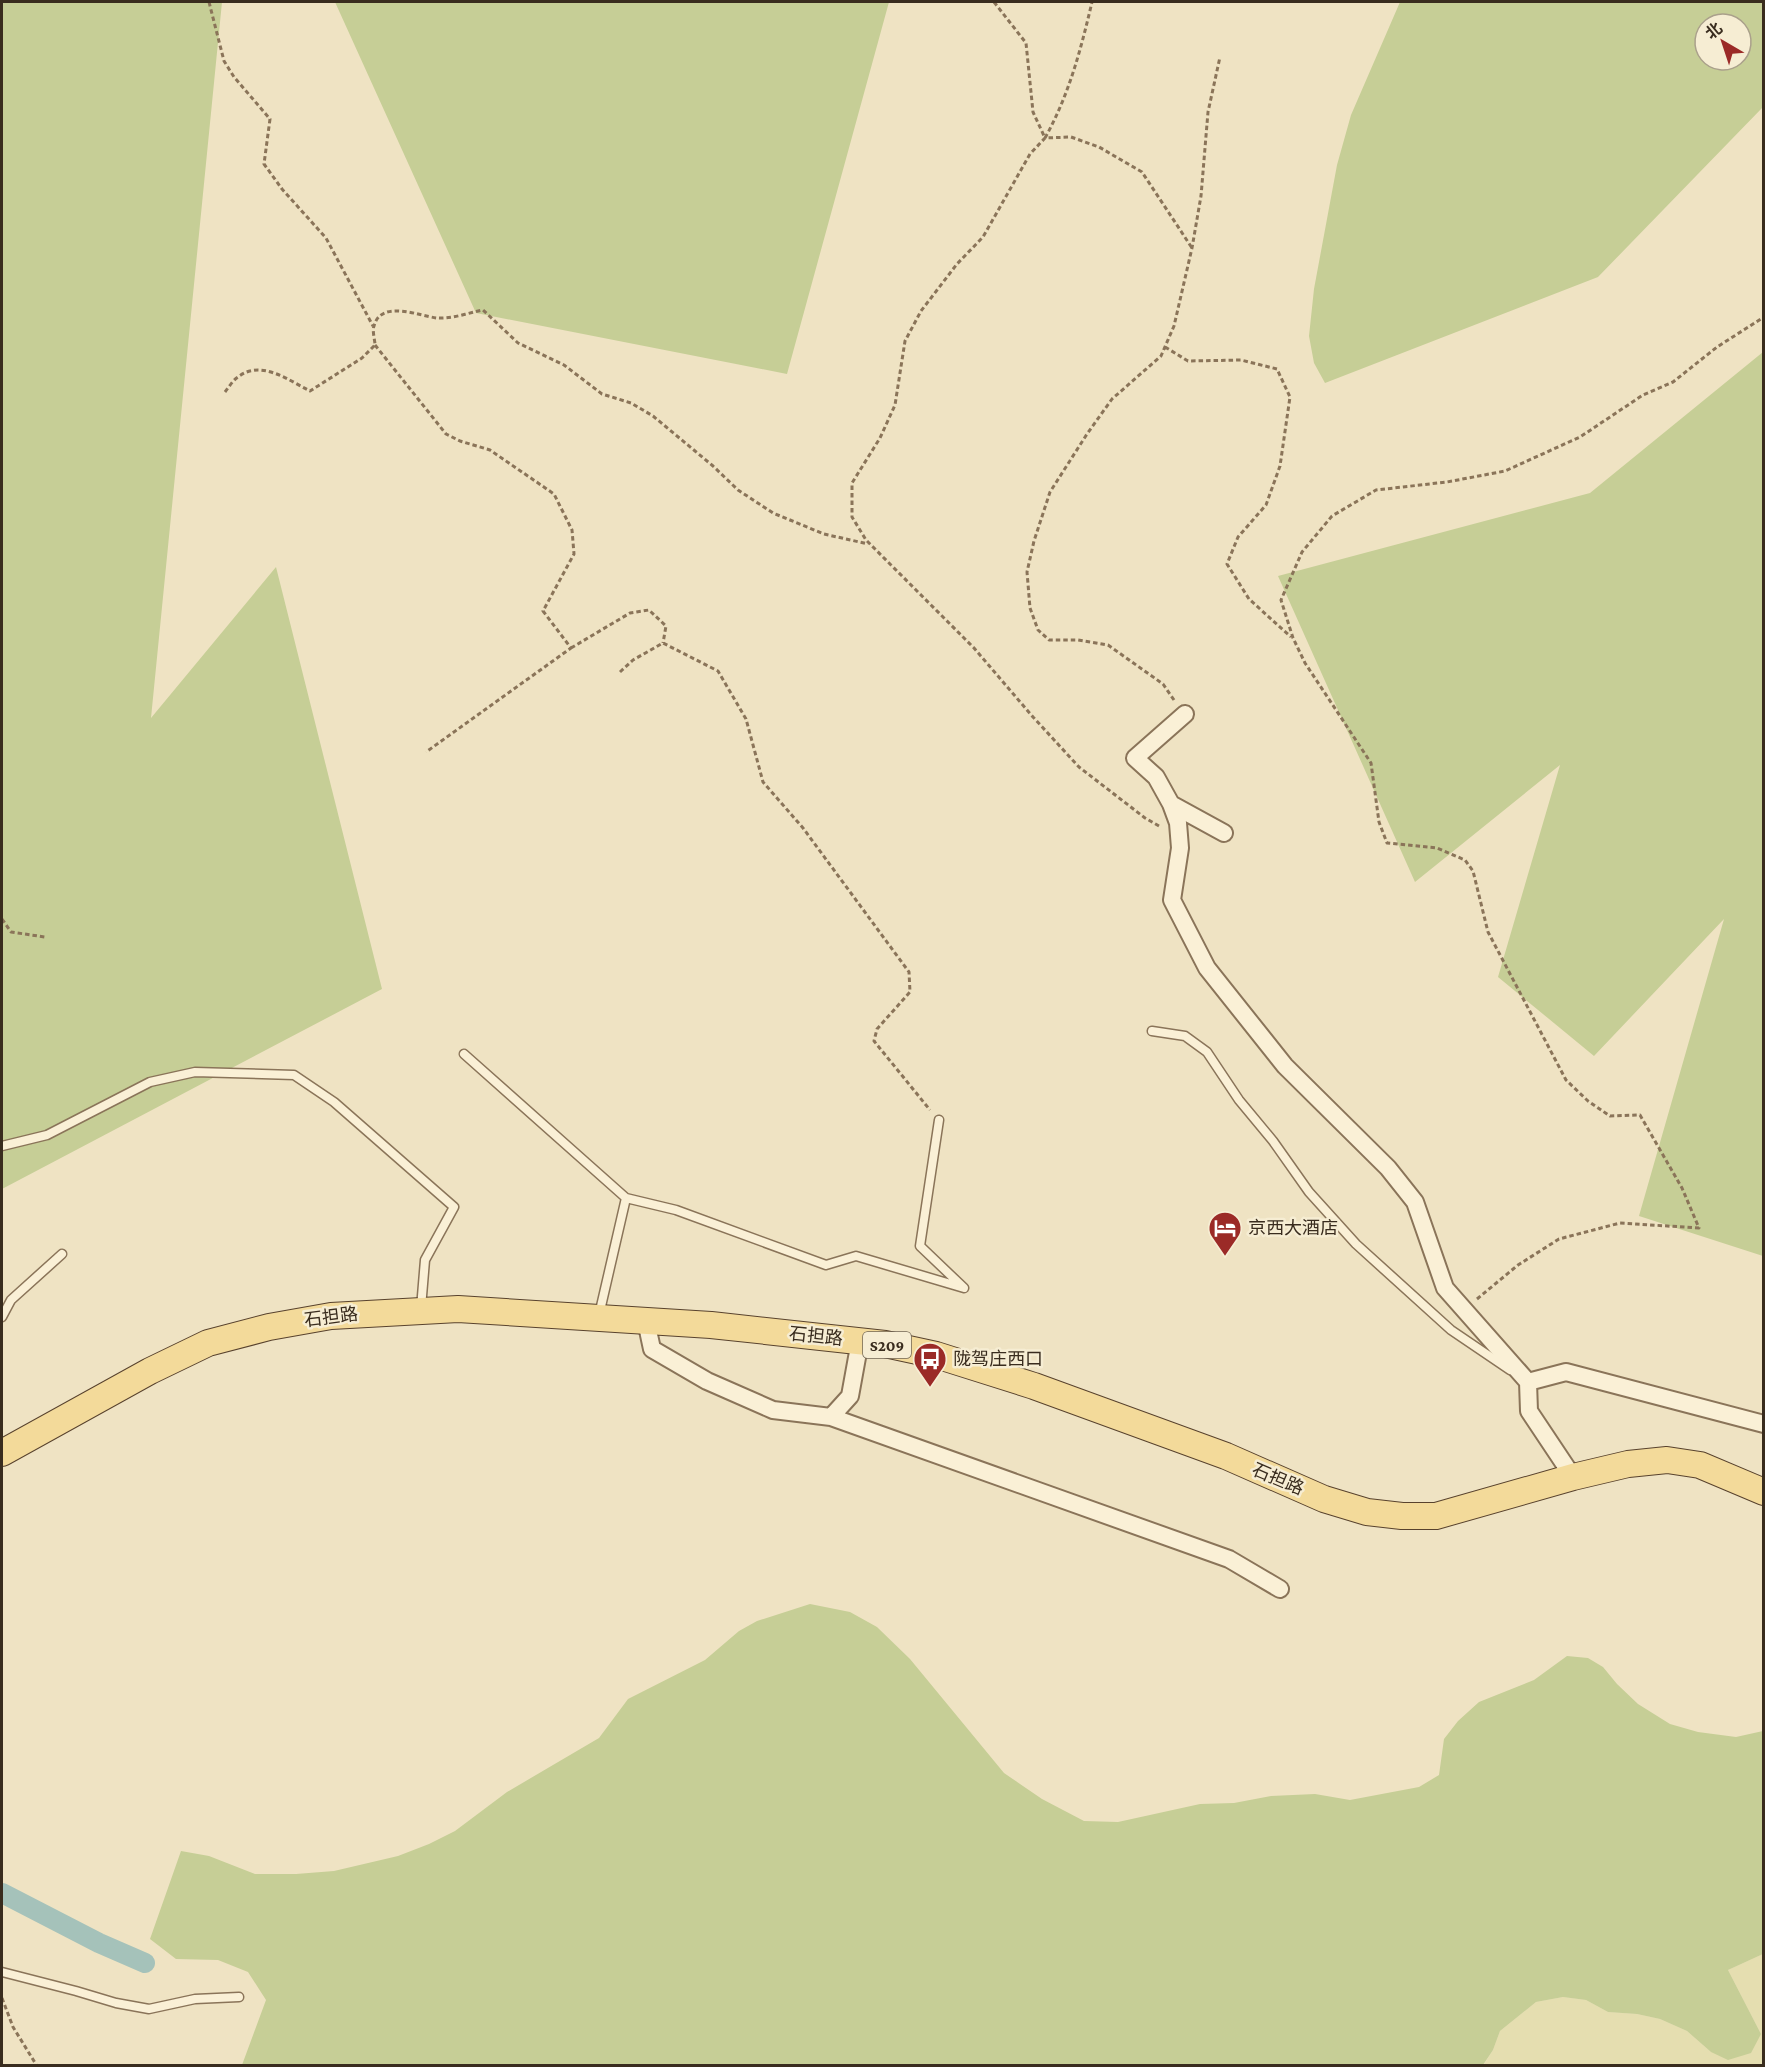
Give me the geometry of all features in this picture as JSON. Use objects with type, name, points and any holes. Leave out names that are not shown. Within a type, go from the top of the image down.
[{"type":"main road","name":"石担路","points":[[2,1453],[150,1371],[208,1343],[269,1326],[331,1316],[458,1309],[711,1325],[885,1344],[936,1354],[994,1372],[1226,1456],[1324,1499],[1367,1512],[1402,1516],[1436,1516],[1573,1477],[1629,1464],[1667,1460],[1700,1465],[1764,1492]]},
{"type":"street","points":[[1185,714],[1135,758],[1156,777],[1171,804],[1178,823],[1180,848],[1172,900],[1207,968],[1285,1066],[1388,1168],[1414,1202],[1445,1288],[1528,1382],[1528,1411],[1573,1477]]},
{"type":"street","points":[[1171,804],[1224,833]]},
{"type":"street","points":[[646,1321],[652,1348],[707,1381],[773,1410],[831,1417],[1228,1559],[1280,1589]]},
{"type":"street","points":[[831,1417],[850,1396],[860,1341]]},
{"type":"street","points":[[1528,1382],[1566,1372],[1764,1424]]},
{"type":"lane","points":[[1152,1030],[1185,1036],[1207,1052],[1239,1100],[1274,1141],[1309,1192],[1356,1244],[1451,1330],[1528,1382]]},
{"type":"lane","points":[[464,1054],[626,1198],[676,1210],[826,1265],[856,1256],[964,1288],[920,1246],[939,1120]]},
{"type":"lane","points":[[2,1146],[47,1135],[150,1082],[195,1072],[294,1075],[334,1102],[454,1207],[425,1260],[421,1310]]},
{"type":"lane","points":[[598,1318],[626,1198]]},
{"type":"lane","points":[[2,1317],[11,1300],[62,1254]]},
{"type":"lane","points":[[2,1972],[116,2003],[149,2009],[195,2000],[239,1997]]},
{"type":"path","points":[[209,2],[224,61],[234,77],[270,119],[264,164],[282,189],[326,238],[373,326],[375,345],[446,434],[490,450],[554,494],[572,530],[574,554],[543,611],[571,648]]},
{"type":"path","points":[[994,2],[1026,43],[1033,112],[1045,138]]},
{"type":"path","points":[[1092,2],[1079,57],[1060,111],[1045,138],[1030,154],[983,237],[957,264],[921,311],[905,340],[895,405],[880,438],[852,483],[852,517],[870,544],[974,648],[1079,767],[1145,818],[1179,837]]},
{"type":"path","points":[[1185,714],[1163,684],[1108,645],[1078,640],[1048,640],[1038,630],[1030,608],[1027,572],[1034,540],[1050,492],[1112,399],[1161,356],[1174,326],[1201,196],[1208,112],[1220,57]]},
{"type":"path","points":[[1045,138],[1071,137],[1099,147],[1142,172],[1192,248]]},
{"type":"path","points":[[373,326],[381,315],[395,310],[437,318],[483,310],[518,343],[564,365],[602,394],[631,403],[653,416],[738,490],[773,513],[824,534],[870,544]]},
{"type":"path","points":[[1464,1310],[1518,1265],[1559,1239],[1620,1223],[1699,1228],[1682,1188],[1640,1115],[1610,1116],[1588,1101],[1566,1080],[1488,932],[1473,871],[1465,860],[1437,848],[1387,843],[1379,822],[1371,763],[1305,663],[1293,638],[1281,600],[1302,552],[1332,516],[1376,490],[1447,482],[1505,471],[1580,437],[1643,395],[1673,382],[1718,347],[1764,317]]},
{"type":"path","points":[[225,392],[237,377],[253,369],[265,369],[310,391],[362,358],[375,345]]},
{"type":"path","points":[[1165,347],[1188,361],[1241,360],[1277,369],[1290,397],[1280,466],[1266,505],[1238,537],[1227,564],[1249,599],[1293,638]]},
{"type":"path","points":[[426,752],[571,648],[630,613],[649,610],[666,626],[663,643]]},
{"type":"path","points":[[620,672],[633,660],[663,643]]},
{"type":"path","points":[[663,643],[718,671],[746,718],[763,782],[803,828],[909,972],[909,992],[877,1029],[874,1041],[939,1120]]},
{"type":"path","points":[[2,919],[11,932],[45,936]]},
{"type":"path","points":[[2,1998],[13,2027],[37,2066]]},
{"type":"shaded area","points":[[1763,1954],[1763,2065],[1483,2066],[1493,2050],[1500,2031],[1536,2002],[1563,1997],[1586,2000],[1608,2012],[1637,2014],[1660,2019],[1687,2031],[1711,2052],[1761,2034],[1728,1970]]},
{"type":"green space","points":[[2,2],[222,2],[151,718],[276,567],[382,989],[2,1189]]},
{"type":"green space","points":[[335,2],[889,2],[787,374],[476,313]]},
{"type":"green space","points":[[1400,2],[1763,2],[1763,107],[1598,277],[1325,383],[1314,363],[1309,336],[1314,289],[1337,165],[1351,115]]},
{"type":"green space","points":[[1763,352],[1763,1256],[1639,1216],[1724,919],[1594,1056],[1498,977],[1560,765],[1415,882],[1278,576],[1590,493]]},
{"type":"green space","points":[[810,1604],[850,1612],[877,1627],[910,1659],[1004,1773],[1042,1799],[1084,1821],[1118,1822],[1200,1804],[1234,1803],[1271,1796],[1315,1794],[1350,1800],[1419,1787],[1439,1775],[1444,1739],[1458,1721],[1479,1702],[1534,1680],[1567,1656],[1588,1658],[1603,1667],[1638,1704],[1670,1724],[1698,1732],[1736,1737],[1763,1731],[1763,1954],[1728,1970],[1761,2034],[1751,2053],[1728,2060],[1711,2052],[1687,2031],[1660,2019],[1637,2014],[1608,2012],[1586,2000],[1563,1997],[1536,2002],[1500,2031],[1493,2050],[1483,2065],[242,2065],[266,2000],[248,1972],[218,1960],[176,1959],[150,1939],[181,1851],[209,1856],[255,1874],[296,1874],[334,1871],[398,1856],[429,1844],[455,1831],[507,1792],[599,1738],[628,1699],[705,1660],[739,1631],[757,1621]]},
{"type":"waterway","points":[[2,1893],[99,1943],[145,1963]]},
{"type":"place","name":"京西大酒店","points":[[1225,1257]]},
{"type":"place","name":"陇驾庄西口","points":[[930,1388]]}]
